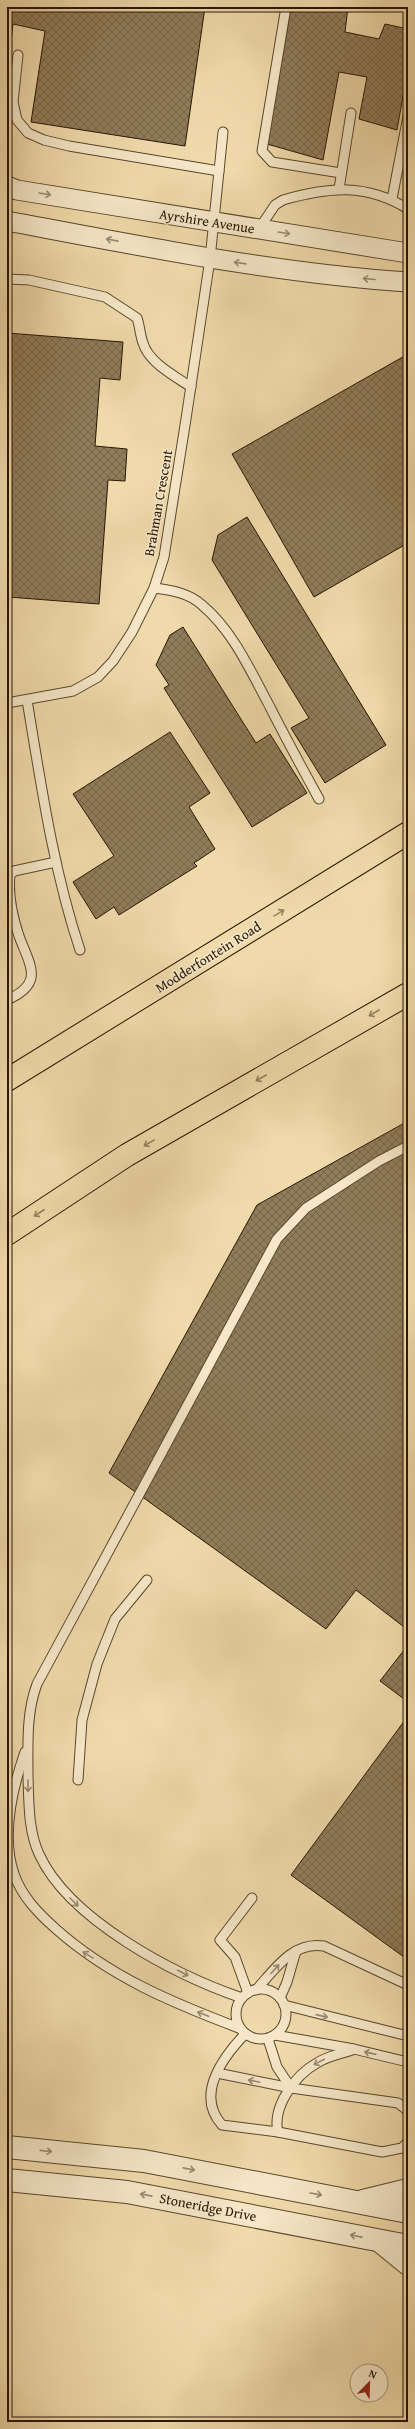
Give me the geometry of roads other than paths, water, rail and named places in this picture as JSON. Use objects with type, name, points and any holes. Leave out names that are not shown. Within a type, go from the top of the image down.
[{"type":"main road","name":"Modderfontein Road","points":[[7,1080],[408,832]]},
{"type":"main road","points":[[7,1065],[171,979]]},
{"type":"main road","points":[[7,1234],[127,1155],[408,994]]},
{"type":"street","name":"Ayrshire Avenue","points":[[7,186],[16,190],[408,253]]},
{"type":"street","points":[[7,221],[210,259],[366,279],[408,282]]},
{"type":"street","points":[[9,2147],[144,2161],[408,2212]]},
{"type":"street","name":"Stoneridge Drive","points":[[7,2180],[92,2186],[408,2246]]},
{"type":"street","points":[[360,2202],[408,2190]]},
{"type":"street","points":[[379,2241],[408,2264]]},
{"type":"lane","points":[[286,7],[262,151],[272,162],[341,173]]},
{"type":"lane","points":[[18,55],[13,102],[17,120],[28,133],[44,140],[69,146],[219,171]]},
{"type":"lane","points":[[339,189],[351,113]]},
{"type":"lane","points":[[392,199],[408,116]]},
{"type":"lane","name":"Brahman Crescent","points":[[7,703],[73,691],[85,686],[98,677],[113,661],[132,632],[154,588],[164,557],[191,387],[210,259],[223,132]]},
{"type":"lane","points":[[259,229],[275,205],[282,200],[339,189],[368,191],[392,199],[408,209]]},
{"type":"lane","points":[[7,279],[29,280],[105,297],[137,318],[143,343],[148,352],[160,365],[191,387]]},
{"type":"lane","points":[[154,588],[173,590],[186,595],[201,604],[218,621],[243,656],[319,799]]},
{"type":"lane","points":[[27,700],[66,910],[80,950]]},
{"type":"lane","points":[[7,1000],[22,993],[29,984],[32,972],[30,962],[19,936],[10,894],[10,875],[20,869],[56,862]]},
{"type":"lane","points":[[408,1146],[379,1161],[306,1208],[277,1239],[37,1684],[32,1700],[27,1747],[31,1829],[38,1853],[51,1878],[80,1908],[166,1965],[210,1987],[249,1993],[273,1992],[282,2002],[408,2036]]},
{"type":"lane","points":[[78,1780],[82,1720],[97,1664],[115,1619],[147,1580]]},
{"type":"lane","points":[[27,1747],[16,1778],[10,1810],[9,1847],[14,1874],[23,1893],[38,1913],[80,1950],[132,1983],[242,2031],[252,2038],[272,2037],[354,2049],[408,2062]]},
{"type":"lane","points":[[249,1993],[235,1957],[220,1940],[252,1898]]},
{"type":"lane","points":[[242,2031],[236,2013],[249,1993],[284,1958],[306,1946],[324,1946],[408,1985]]},
{"type":"lane","points":[[272,2037],[285,2022],[282,2002],[296,1951]]},
{"type":"lane","points":[[242,2031],[228,2052],[217,2073],[212,2091],[211,2110],[222,2125],[278,2132],[382,2152],[402,2148],[408,2142]]},
{"type":"lane","points":[[272,2037],[277,2067],[292,2088]]},
{"type":"lane","points":[[278,2132],[276,2122],[277,2113],[283,2099],[307,2069],[317,2062],[354,2049]]},
{"type":"lane","points":[[217,2073],[292,2088],[398,2103],[408,2111]]}]
